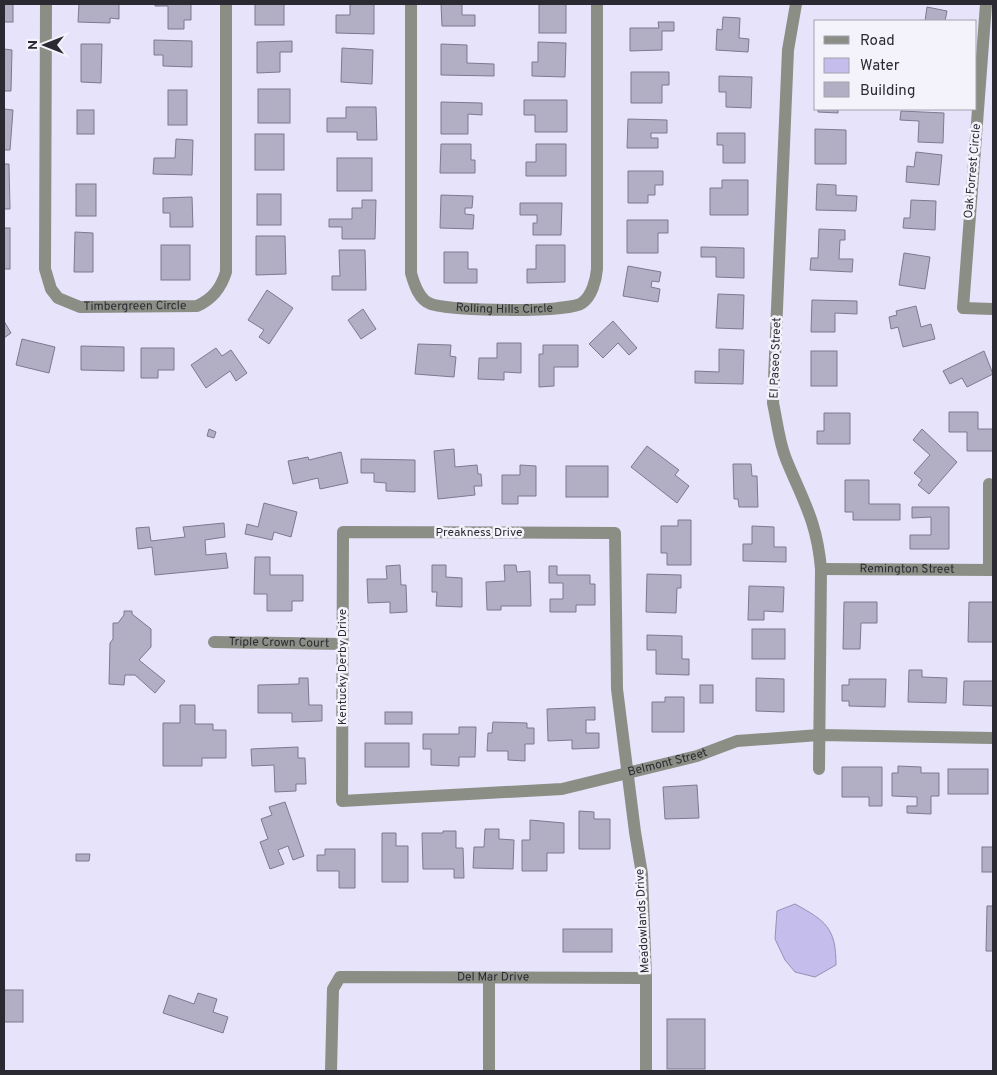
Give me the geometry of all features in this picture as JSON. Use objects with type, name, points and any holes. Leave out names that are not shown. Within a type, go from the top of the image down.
[{"type":"street","name":"Timbergreen Circle","points":[[46,4],[45,269],[50,289],[58,298],[80,307],[188,307],[208,301],[222,282],[226,272],[226,4]]},
{"type":"street","name":"Rolling Hills Circle","points":[[411,4],[411,273],[417,289],[429,304],[449,309],[561,309],[583,302],[596,281],[597,4]]},
{"type":"street","name":"El Paseo Street","points":[[796,4],[788,50],[773,403],[785,457],[809,510],[818,541],[820,569],[818,768]]},
{"type":"street","name":"Oak Forrest Circle","points":[[986,4],[963,308],[993,309]]},
{"type":"street","points":[[989,484],[991,570]]},
{"type":"street","name":"Preakness Drive","points":[[343,532],[615,533]]},
{"type":"street","name":"Kentucky Derby Drive","points":[[342,801],[343,532]]},
{"type":"street","name":"Meadowlands Drive","points":[[615,533],[617,689],[642,874],[646,978],[646,1071]]},
{"type":"street","name":"Remington Street","points":[[820,569],[991,570]]},
{"type":"street","name":"Triple Crown Court","points":[[214,642],[343,644]]},
{"type":"street","name":"Belmont Street","points":[[342,801],[562,788],[697,756],[737,741],[818,735],[993,738]]},
{"type":"street","name":"Del Mar Drive","points":[[331,1071],[332,989],[340,977],[646,978]]},
{"type":"street","points":[[489,978],[489,1071]]},
{"type":"water","points":[[795,904],[822,921],[834,942],[836,965],[815,977],[795,972],[785,960],[775,939],[777,911]]},
{"type":"building","points":[[4,4],[13,4],[13,22],[4,22]]},
{"type":"building","points":[[79,4],[119,4],[119,19],[110,18],[110,23],[78,22]]},
{"type":"building","points":[[155,4],[191,4],[191,20],[184,20],[184,29],[168,29],[168,6],[155,6]]},
{"type":"building","points":[[255,4],[284,4],[284,25],[255,25]]},
{"type":"building","points":[[350,4],[374,4],[374,34],[336,33],[336,15],[350,15]]},
{"type":"building","points":[[441,4],[462,4],[462,15],[475,15],[475,26],[442,26]]},
{"type":"building","points":[[539,4],[566,4],[566,33],[539,33]]},
{"type":"building","points":[[927,7],[947,11],[945,20],[925,20]]},
{"type":"building","points":[[723,17],[740,18],[739,38],[749,39],[748,52],[716,50],[717,29],[722,30]]},
{"type":"building","points":[[658,22],[674,22],[674,31],[662,31],[662,50],[630,51],[630,28],[659,28]]},
{"type":"building","points":[[154,40],[192,41],[192,67],[163,66],[163,55],[154,55]]},
{"type":"building","points":[[292,41],[292,52],[280,52],[280,72],[257,73],[257,42]]},
{"type":"building","points":[[538,42],[566,43],[565,77],[532,76],[532,62],[538,62]]},
{"type":"building","points":[[81,44],[102,44],[101,83],[81,82]]},
{"type":"building","points":[[441,44],[467,45],[467,63],[494,64],[494,76],[441,75]]},
{"type":"building","points":[[342,48],[373,50],[372,84],[341,82]]},
{"type":"building","points":[[4,49],[12,50],[11,91],[4,91]]},
{"type":"building","points":[[631,72],[669,72],[669,85],[662,85],[662,103],[631,103]]},
{"type":"building","points":[[719,76],[752,77],[751,108],[726,107],[726,92],[719,92]]},
{"type":"building","points":[[258,89],[290,89],[290,123],[258,123]]},
{"type":"building","points":[[168,90],[187,90],[187,125],[168,125]]},
{"type":"building","points":[[524,100],[567,100],[567,132],[535,132],[535,115],[524,115]]},
{"type":"building","points":[[441,102],[482,103],[482,115],[468,114],[468,134],[441,134]]},
{"type":"building","points":[[346,107],[376,107],[377,140],[357,140],[357,132],[327,132],[327,118],[346,118]]},
{"type":"building","points":[[4,109],[13,110],[10,150],[4,150]]},
{"type":"building","points":[[77,110],[94,110],[94,134],[77,134]]},
{"type":"building","points":[[818,110],[838,110],[838,113],[818,112]]},
{"type":"building","points":[[901,111],[944,113],[943,143],[918,142],[919,121],[900,120]]},
{"type":"building","points":[[628,119],[667,120],[667,133],[651,133],[651,138],[658,138],[658,148],[627,148]]},
{"type":"building","points":[[815,129],[846,130],[846,164],[815,164]]},
{"type":"building","points":[[717,133],[745,133],[745,163],[723,163],[723,145],[717,145]]},
{"type":"building","points":[[255,134],[284,134],[284,170],[255,170]]},
{"type":"building","points":[[176,139],[193,140],[192,175],[153,174],[154,158],[175,158]]},
{"type":"building","points":[[441,144],[471,144],[471,160],[475,160],[475,173],[440,173]]},
{"type":"building","points":[[536,144],[566,144],[566,176],[526,176],[526,162],[536,162]]},
{"type":"building","points":[[916,152],[942,155],[939,185],[906,182],[907,166],[914,167]]},
{"type":"building","points":[[337,158],[372,158],[372,191],[337,191]]},
{"type":"building","points":[[4,164],[9,164],[10,209],[4,209]]},
{"type":"building","points":[[628,171],[663,171],[663,185],[655,185],[655,195],[648,195],[648,203],[628,203]]},
{"type":"building","points":[[722,180],[748,180],[748,215],[710,215],[710,188],[722,188]]},
{"type":"building","points":[[76,184],[96,184],[96,216],[76,216]]},
{"type":"building","points":[[817,184],[836,185],[836,195],[857,196],[856,211],[816,210]]},
{"type":"building","points":[[257,194],[281,194],[281,225],[257,225]]},
{"type":"building","points":[[441,195],[473,196],[472,208],[465,208],[465,214],[474,215],[473,229],[440,228]]},
{"type":"building","points":[[192,197],[193,227],[170,227],[170,213],[163,213],[163,198]]},
{"type":"building","points":[[362,200],[376,200],[375,239],[342,239],[342,227],[329,227],[329,219],[352,219],[352,208],[362,208]]},
{"type":"building","points":[[911,200],[936,201],[935,230],[903,228],[904,218],[910,218]]},
{"type":"building","points":[[520,203],[562,203],[561,235],[533,235],[533,223],[537,223],[537,215],[520,215]]},
{"type":"building","points":[[627,220],[668,220],[668,233],[658,233],[658,253],[627,253]]},
{"type":"building","points":[[4,228],[10,228],[10,269],[4,269]]},
{"type":"building","points":[[819,229],[845,230],[845,240],[840,240],[839,259],[853,259],[852,272],[810,270],[811,258],[818,258]]},
{"type":"building","points":[[75,232],[93,233],[93,272],[74,272]]},
{"type":"building","points":[[256,236],[285,236],[286,274],[256,275]]},
{"type":"building","points":[[161,245],[190,245],[190,280],[161,280]]},
{"type":"building","points":[[536,245],[565,245],[565,282],[527,283],[527,269],[536,269]]},
{"type":"building","points":[[701,247],[744,248],[744,278],[716,277],[716,257],[701,257]]},
{"type":"building","points":[[339,250],[365,250],[366,290],[332,290],[332,276],[340,276]]},
{"type":"building","points":[[444,252],[468,252],[468,269],[477,269],[477,283],[444,283]]},
{"type":"building","points":[[904,253],[930,257],[925,289],[899,285]]},
{"type":"building","points":[[628,266],[661,272],[659,282],[652,281],[651,287],[660,289],[658,302],[623,296]]},
{"type":"building","points":[[267,290],[293,308],[269,344],[259,337],[264,330],[248,320]]},
{"type":"building","points":[[718,294],[744,295],[743,329],[716,328]]},
{"type":"building","points":[[812,300],[857,301],[857,314],[835,313],[835,332],[811,332]]},
{"type":"building","points":[[916,306],[921,327],[931,324],[935,339],[903,347],[898,327],[891,329],[889,317],[897,315],[896,311]]},
{"type":"building","points":[[363,309],[376,329],[361,339],[348,320]]},
{"type":"building","points":[[4,321],[11,333],[4,338]]},
{"type":"building","points":[[613,321],[637,348],[629,355],[618,343],[603,358],[589,344]]},
{"type":"building","points":[[22,339],[55,347],[49,373],[16,365]]},
{"type":"building","points":[[497,343],[521,343],[521,373],[504,372],[504,380],[478,379],[479,358],[497,358]]},
{"type":"building","points":[[418,344],[451,345],[450,356],[456,357],[454,377],[415,374]]},
{"type":"building","points":[[543,345],[578,345],[578,367],[554,367],[554,386],[539,387],[539,354],[543,354]]},
{"type":"building","points":[[81,346],[124,347],[124,371],[81,370]]},
{"type":"building","points":[[141,348],[174,348],[174,370],[158,370],[158,378],[141,378]]},
{"type":"building","points":[[216,348],[222,356],[231,350],[247,373],[236,381],[230,371],[206,388],[191,365]]},
{"type":"building","points":[[719,349],[744,350],[743,384],[695,383],[695,371],[719,372]]},
{"type":"building","points":[[811,351],[837,351],[837,386],[811,386]]},
{"type":"building","points":[[984,351],[993,374],[967,387],[962,378],[950,384],[943,371]]},
{"type":"building","points":[[949,412],[978,412],[978,429],[993,429],[993,451],[967,451],[967,432],[949,432]]},
{"type":"building","points":[[824,413],[850,413],[850,444],[817,444],[817,431],[824,431]]},
{"type":"building","points":[[209,429],[216,432],[214,438],[207,436]]},
{"type":"building","points":[[922,429],[957,462],[929,494],[918,485],[922,480],[914,473],[930,455],[913,440]]},
{"type":"building","points":[[647,446],[679,470],[675,475],[689,486],[677,503],[631,467]]},
{"type":"building","points":[[454,449],[455,467],[477,465],[478,474],[481,474],[482,486],[474,486],[475,495],[438,499],[434,451]]},
{"type":"building","points":[[341,452],[348,483],[320,489],[318,478],[293,484],[288,461],[308,457],[309,460]]},
{"type":"building","points":[[361,459],[415,460],[415,492],[386,491],[386,483],[374,482],[374,473],[361,473]]},
{"type":"building","points":[[733,464],[751,464],[752,476],[757,476],[758,507],[739,507],[738,499],[734,499]]},
{"type":"building","points":[[520,465],[536,466],[536,496],[518,496],[518,504],[502,504],[502,475],[520,475]]},
{"type":"building","points":[[566,466],[608,466],[608,497],[566,497]]},
{"type":"building","points":[[845,480],[869,480],[869,504],[900,504],[900,520],[853,520],[853,512],[845,512]]},
{"type":"building","points":[[264,503],[297,512],[291,537],[274,532],[272,540],[245,534],[247,524],[258,527]]},
{"type":"building","points":[[912,507],[949,507],[949,549],[910,549],[910,535],[931,535],[931,517],[912,518]]},
{"type":"building","points":[[678,520],[691,520],[691,565],[667,565],[667,553],[661,553],[661,526],[678,526]]},
{"type":"building","points":[[224,523],[225,537],[205,540],[206,555],[226,553],[228,568],[155,575],[152,547],[138,549],[136,528],[149,527],[151,541],[185,537],[183,527]]},
{"type":"building","points":[[752,526],[774,527],[774,547],[786,547],[786,562],[743,561],[743,544],[752,544]]},
{"type":"building","points":[[255,557],[270,557],[270,575],[303,575],[303,601],[292,601],[292,611],[267,611],[267,594],[254,594]]},
{"type":"building","points":[[400,565],[401,585],[406,585],[407,612],[390,613],[390,602],[368,603],[367,579],[387,579],[386,566]]},
{"type":"building","points":[[432,565],[446,565],[446,577],[462,578],[462,607],[436,606],[437,592],[432,592]]},
{"type":"building","points":[[504,565],[516,565],[517,572],[530,571],[531,606],[501,606],[501,610],[487,610],[486,582],[505,581]]},
{"type":"building","points":[[549,566],[557,566],[557,575],[590,575],[590,584],[595,584],[595,605],[576,605],[576,612],[550,612],[550,599],[563,599],[563,583],[549,583]]},
{"type":"building","points":[[647,574],[681,575],[681,588],[677,588],[676,613],[646,612]]},
{"type":"building","points":[[749,586],[784,587],[783,612],[764,611],[764,620],[748,620]]},
{"type":"building","points":[[844,602],[877,602],[877,623],[861,623],[860,649],[843,649]]},
{"type":"building","points":[[969,602],[993,602],[993,642],[968,642]]},
{"type":"building","points":[[124,611],[132,611],[132,614],[151,629],[151,647],[139,660],[165,681],[155,693],[135,675],[125,675],[124,685],[109,684],[110,643],[113,639],[113,623],[118,623],[124,615]]},
{"type":"building","points":[[752,629],[785,629],[785,659],[752,659]]},
{"type":"building","points":[[647,635],[682,636],[682,659],[689,659],[689,675],[656,674],[656,650],[647,650]]},
{"type":"building","points":[[909,670],[922,670],[922,677],[947,678],[946,703],[908,702]]},
{"type":"building","points":[[299,678],[308,678],[309,705],[322,705],[322,721],[292,722],[292,713],[258,713],[258,685],[299,684]]},
{"type":"building","points":[[756,678],[784,679],[784,712],[756,711]]},
{"type":"building","points":[[849,679],[886,679],[885,707],[849,706],[849,701],[842,701],[842,685],[849,685]]},
{"type":"building","points":[[964,681],[993,681],[993,706],[963,705]]},
{"type":"building","points":[[700,685],[713,685],[713,703],[700,703]]},
{"type":"building","points":[[665,697],[684,697],[684,732],[652,732],[652,702],[665,702]]},
{"type":"building","points":[[180,705],[195,705],[195,724],[213,724],[213,730],[226,730],[226,758],[202,758],[202,766],[163,766],[163,723],[180,723]]},
{"type":"building","points":[[595,707],[595,720],[586,720],[586,733],[599,733],[599,748],[572,749],[572,740],[548,741],[547,709]]},
{"type":"building","points":[[385,712],[412,712],[412,724],[385,724]]},
{"type":"building","points":[[493,722],[527,723],[527,728],[534,728],[534,744],[525,744],[525,761],[508,760],[508,751],[487,751],[488,733],[492,733]]},
{"type":"building","points":[[459,727],[476,727],[475,757],[459,757],[459,766],[431,765],[431,749],[423,749],[423,734],[459,734]]},
{"type":"building","points":[[365,743],[409,743],[409,767],[365,767]]},
{"type":"building","points":[[298,747],[298,758],[305,758],[306,784],[296,784],[296,791],[275,792],[274,765],[252,766],[251,749]]},
{"type":"building","points":[[898,766],[921,767],[921,773],[939,773],[939,796],[931,796],[931,814],[907,813],[907,806],[917,806],[917,797],[892,796],[892,773],[898,773]]},
{"type":"building","points":[[842,767],[882,767],[882,806],[869,806],[869,797],[842,797]]},
{"type":"building","points":[[948,769],[988,769],[988,794],[948,794]]},
{"type":"building","points":[[697,785],[699,818],[665,819],[663,787]]},
{"type":"building","points":[[285,802],[304,856],[293,860],[288,846],[278,850],[284,864],[270,869],[260,842],[268,839],[261,819],[272,815],[269,807]]},
{"type":"building","points":[[579,811],[594,812],[594,819],[610,819],[610,849],[579,849]]},
{"type":"building","points":[[530,820],[564,823],[564,853],[547,853],[547,871],[522,871],[522,840],[530,840]]},
{"type":"building","points":[[485,829],[499,829],[499,839],[514,840],[513,869],[473,868],[474,847],[484,847]]},
{"type":"building","points":[[443,831],[456,831],[456,848],[463,848],[464,878],[454,878],[454,869],[423,869],[422,833],[443,833]]},
{"type":"building","points":[[382,833],[396,833],[396,846],[408,846],[408,882],[382,882]]},
{"type":"building","points":[[982,847],[993,847],[993,872],[982,872]]},
{"type":"building","points":[[325,849],[355,849],[355,888],[339,888],[339,871],[317,871],[317,855],[325,855]]},
{"type":"building","points":[[76,854],[90,854],[89,861],[76,861]]},
{"type":"building","points":[[987,906],[993,906],[993,951],[986,951]]},
{"type":"building","points":[[563,929],[612,929],[612,952],[563,952]]},
{"type":"building","points":[[4,990],[23,990],[23,1022],[4,1022]]},
{"type":"building","points":[[198,993],[217,999],[213,1012],[228,1017],[223,1033],[163,1013],[169,995],[194,1004]]},
{"type":"building","points":[[667,1019],[705,1019],[705,1069],[667,1069]]}]
